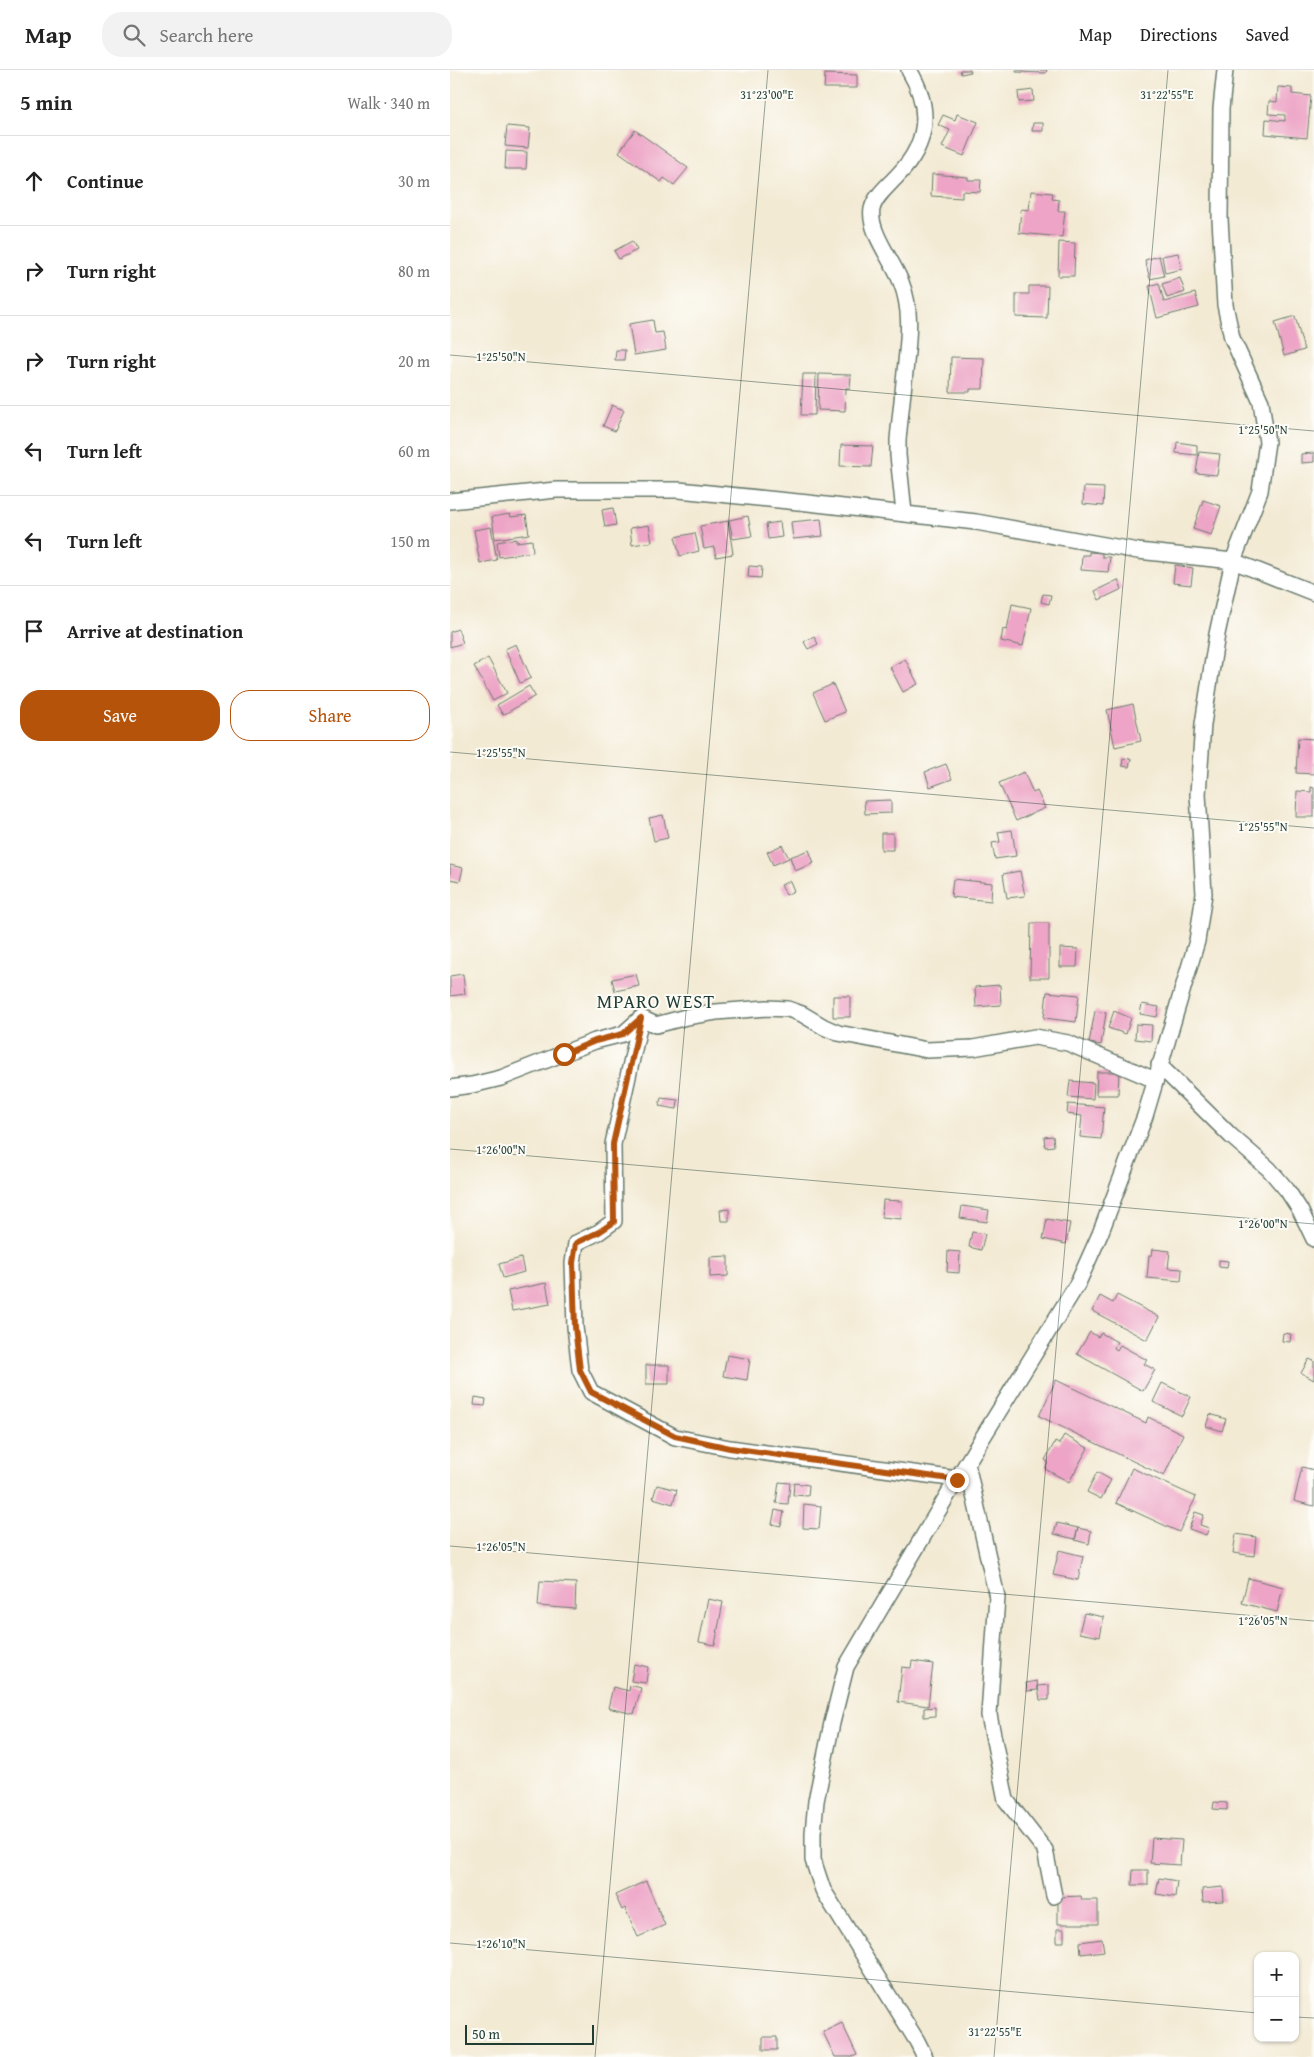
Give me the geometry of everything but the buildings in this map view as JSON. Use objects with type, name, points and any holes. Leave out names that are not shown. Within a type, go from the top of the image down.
[{"type":"street","points":[[904,513],[898,440],[910,322],[908,302],[901,281],[874,229],[872,208],[876,199],[910,164],[920,144],[924,104],[908,70]]},
{"type":"street","points":[[925,2057],[917,2041],[823,1890],[813,1860],[816,1801],[846,1667],[957,1480],[1078,1283],[1100,1234],[1145,1116],[1157,1072],[1172,1031],[1197,941],[1202,917],[1203,886],[1198,794],[1204,724],[1217,634],[1233,562],[1260,492],[1267,442],[1261,402],[1232,338],[1225,305],[1220,218],[1221,109],[1225,70]]},
{"type":"street","points":[[450,501],[556,490],[679,490],[904,513],[976,522],[1138,551],[1233,562],[1314,593]]},
{"type":"street","points":[[641,1018],[656,1025],[716,1012],[767,1008],[788,1010],[802,1014],[824,1028],[838,1033],[927,1050],[973,1048],[1035,1037],[1068,1043],[1157,1072],[1269,1169],[1292,1197],[1314,1239]]},
{"type":"street","points":[[450,1088],[501,1078],[595,1041],[623,1034],[641,1018]]},
{"type":"street","points":[[641,1018],[613,1144],[614,1222],[576,1243],[573,1263],[575,1327],[580,1370],[591,1392],[675,1436],[730,1448],[957,1480]]},
{"type":"street","points":[[967,1464],[996,1597],[988,1715],[1006,1800],[1045,1850],[1054,1896]]},
{"type":"street","points":[[917,2041],[919,2057]]},
{"type":"district","name":"MPARO WEST","points":[[656,1001]]},
{"type":"route","points":[[564,1054],[595,1041],[623,1034],[641,1018],[613,1144],[614,1222],[576,1243],[573,1263],[575,1327],[580,1370],[591,1392],[639,1419],[675,1436],[730,1448],[957,1480]]}]
